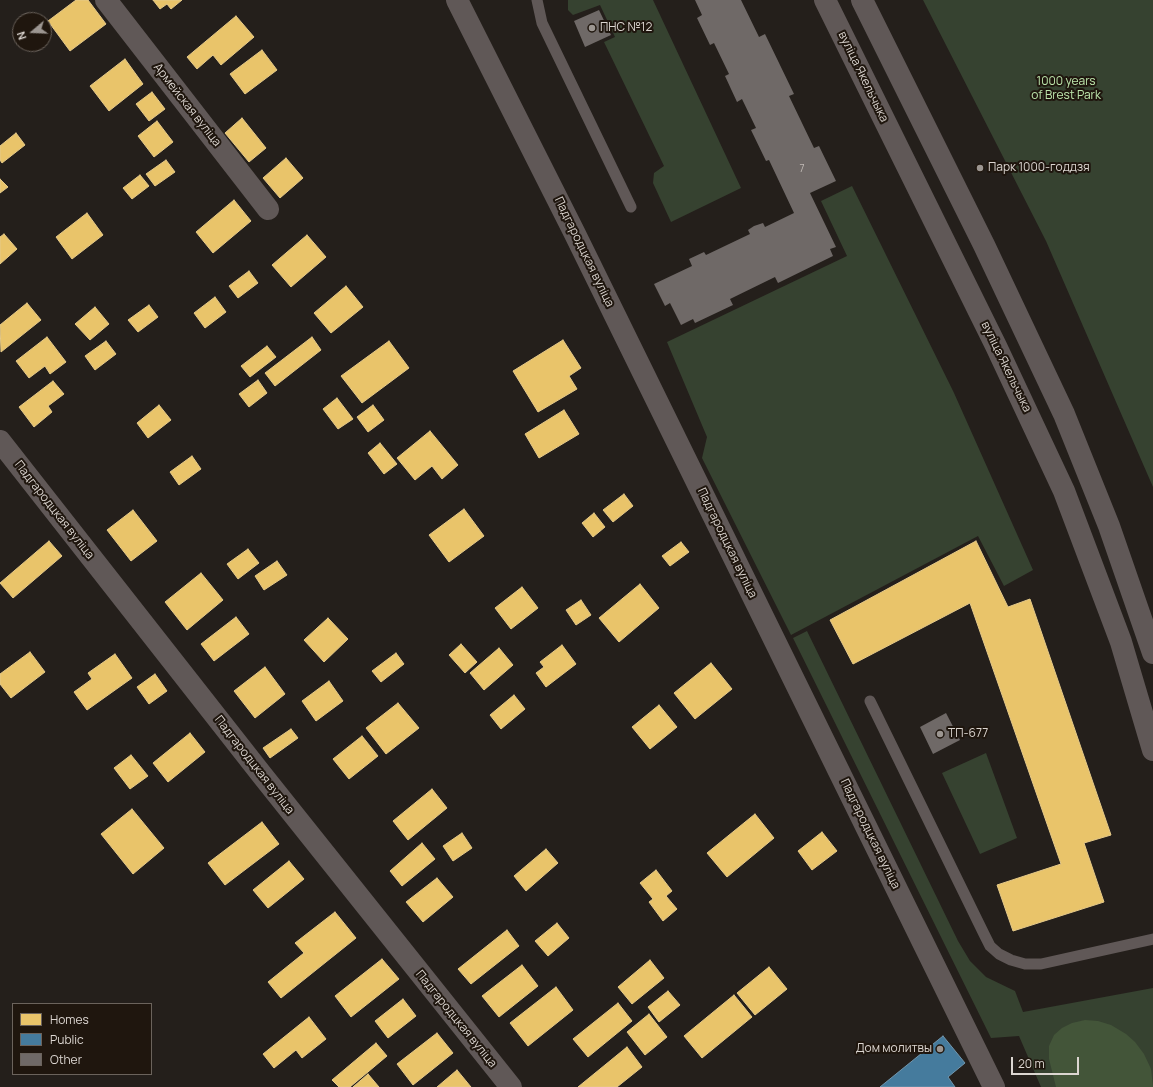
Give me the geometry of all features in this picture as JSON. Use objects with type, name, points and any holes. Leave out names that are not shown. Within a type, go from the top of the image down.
[{"type":"street","name":"Армейская вуліца","points":[[106,0],[268,209]]},
{"type":"street","name":"Падгародцкая вуліца","points":[[457,0],[581,246],[994,1087]]},
{"type":"street","name":"вуліца Якельчыка","points":[[825,0],[1019,392],[1064,491],[1121,642],[1153,750]]},
{"type":"street","points":[[862,0],[1004,287],[1047,378],[1098,499],[1153,653]]},
{"type":"street","points":[[974,302],[980,306],[992,307],[1001,299],[1004,287]]},
{"type":"street","points":[[1019,392],[1017,378],[1020,371],[1025,368],[1036,369],[1047,378]]},
{"type":"street","name":"Падгародцкая вуліца","points":[[0,441],[262,776],[511,1087]]},
{"type":"lane","points":[[537,0],[542,23],[631,207]]},
{"type":"lane","points":[[870,701],[990,946],[999,954],[1018,962],[1041,964],[1153,939]]},
{"type":"green space","points":[[568,0],[653,0],[741,188],[671,222],[653,183],[654,173],[664,166],[604,42],[615,37],[600,5],[573,15],[568,10]]},
{"type":"green space","name":"1000 years of Brest Park","points":[[923,0],[1153,0],[1153,487],[1046,241]]},
{"type":"green space","points":[[852,186],[954,393],[1033,570],[1004,586],[978,536],[791,635],[702,458],[707,437],[667,342],[847,256],[821,201]]},
{"type":"green space","points":[[807,631],[958,941],[970,961],[986,977],[1015,991],[1023,1012],[1153,988],[1153,1087],[1041,1087],[1019,1036],[991,1038],[793,638]]},
{"type":"green space","points":[[986,753],[1017,838],[980,854],[942,773]]},
{"type":"green space","points":[[1085,1020],[1098,1021],[1111,1025],[1126,1034],[1135,1042],[1144,1054],[1151,1069],[1153,1087],[1056,1087],[1049,1059],[1049,1046],[1054,1035],[1062,1028],[1072,1023]]},
{"type":"building: Homes","points":[[76,0],[88,0],[106,24],[70,51],[52,26],[52,18]]},
{"type":"building: Homes","points":[[153,0],[182,0],[171,9],[167,4],[160,9]]},
{"type":"building: Homes","points":[[236,16],[254,37],[221,65],[213,55],[197,69],[187,57]]},
{"type":"building: Homes","points":[[262,50],[277,70],[245,94],[230,74]]},
{"type":"building: Homes","points":[[125,59],[143,84],[109,111],[90,86]]},
{"type":"building: Homes","points":[[152,92],[165,109],[149,121],[136,104]]},
{"type":"building: Homes","points":[[242,118],[266,148],[249,162],[225,133]]},
{"type":"building: Homes","points":[[157,121],[173,142],[154,157],[138,136]]},
{"type":"building: Homes","points":[[16,133],[25,145],[2,163],[0,160],[0,146]]},
{"type":"building: Homes","points":[[286,158],[303,178],[280,198],[263,178]]},
{"type":"building: Homes","points":[[166,160],[175,172],[155,186],[146,174]]},
{"type":"building: Homes","points":[[140,175],[149,186],[132,199],[123,188]]},
{"type":"building: Homes","points":[[0,179],[8,187],[0,193]]},
{"type":"building: Homes","points":[[234,200],[251,221],[213,253],[196,232]]},
{"type":"building: Homes","points":[[87,213],[103,235],[72,259],[56,237]]},
{"type":"building: Homes","points":[[4,234],[17,249],[0,264],[0,237]]},
{"type":"building: Homes","points":[[307,235],[326,257],[291,287],[272,265]]},
{"type":"building: Homes","points":[[249,271],[258,283],[238,298],[229,286]]},
{"type":"building: Homes","points":[[346,286],[363,307],[331,333],[314,313]]},
{"type":"building: Homes","points":[[215,297],[226,312],[205,328],[194,313]]},
{"type":"building: Homes","points":[[27,303],[41,320],[1,352],[0,325]]},
{"type":"building: Homes","points":[[149,305],[158,317],[138,332],[128,320]]},
{"type":"building: Homes","points":[[95,307],[109,324],[90,340],[75,324]]},
{"type":"building: Homes","points":[[47,337],[66,362],[50,374],[45,366],[29,378],[16,361]]},
{"type":"building: Homes","points":[[312,337],[321,350],[275,386],[265,373]]},
{"type":"building: Homes","points":[[563,340],[581,368],[569,376],[577,389],[538,412],[513,371]]},
{"type":"building: Homes","points":[[106,341],[116,354],[95,370],[85,356]]},
{"type":"building: Homes","points":[[389,341],[409,368],[362,403],[341,376]]},
{"type":"building: Homes","points":[[267,346],[276,357],[250,377],[241,366]]},
{"type":"building: Homes","points":[[258,380],[267,393],[249,407],[239,394]]},
{"type":"building: Homes","points":[[53,381],[64,394],[48,406],[52,412],[34,427],[19,407]]},
{"type":"building: Homes","points":[[337,398],[353,419],[338,429],[323,409]]},
{"type":"building: Homes","points":[[159,405],[171,420],[148,438],[137,423]]},
{"type":"building: Homes","points":[[373,405],[384,420],[368,432],[357,417]]},
{"type":"building: Homes","points":[[564,410],[579,434],[539,458],[525,434]]},
{"type":"building: Homes","points":[[430,431],[458,465],[442,479],[432,466],[415,480],[397,458]]},
{"type":"building: Homes","points":[[380,443],[397,464],[384,474],[368,453]]},
{"type":"building: Homes","points":[[192,456],[201,469],[179,485],[170,472]]},
{"type":"building: Homes","points":[[624,494],[633,506],[613,522],[603,510]]},
{"type":"building: Homes","points":[[464,509],[484,536],[449,562],[429,535]]},
{"type":"building: Homes","points":[[133,510],[157,541],[131,561],[107,530]]},
{"type":"building: Homes","points":[[594,513],[605,527],[593,537],[582,523]]},
{"type":"building: Homes","points":[[49,541],[62,556],[13,598],[0,583]]},
{"type":"building: Homes","points":[[976,541],[1008,607],[1030,599],[1111,835],[1084,843],[1104,902],[1013,931],[997,885],[1061,864],[970,603],[853,664],[830,620]]},
{"type":"building: Homes","points":[[681,542],[689,552],[670,566],[662,556]]},
{"type":"building: Homes","points":[[248,549],[259,563],[238,579],[227,564]]},
{"type":"building: Homes","points":[[277,561],[287,575],[264,590],[255,576]]},
{"type":"building: Homes","points":[[201,573],[223,600],[187,630],[165,602]]},
{"type":"building: Homes","points":[[640,584],[659,608],[619,642],[599,618]]},
{"type":"building: Homes","points":[[522,587],[538,608],[511,629],[495,608]]},
{"type":"building: Homes","points":[[581,600],[591,615],[576,625],[566,610]]},
{"type":"building: Homes","points":[[236,617],[249,634],[214,661],[201,644]]},
{"type":"building: Homes","points":[[328,618],[348,639],[324,662],[304,640]]},
{"type":"building: Homes","points":[[461,644],[477,662],[465,673],[449,655]]},
{"type":"building: Homes","points":[[562,645],[576,664],[546,687],[536,673],[544,667],[540,662]]},
{"type":"building: Homes","points":[[499,648],[513,665],[484,690],[470,673]]},
{"type":"building: Homes","points":[[30,652],[45,672],[11,698],[0,684],[0,674]]},
{"type":"building: Homes","points":[[396,653],[404,664],[381,682],[372,671]]},
{"type":"building: Homes","points":[[115,654],[132,678],[87,710],[74,692],[92,679],[88,673]]},
{"type":"building: Homes","points":[[711,663],[732,689],[695,719],[674,693]]},
{"type":"building: Homes","points":[[265,667],[285,694],[255,718],[234,691]]},
{"type":"building: Homes","points":[[155,674],[167,691],[149,704],[137,687]]},
{"type":"building: Homes","points":[[329,681],[343,701],[316,721],[302,701]]},
{"type":"building: Homes","points":[[514,695],[525,709],[501,729],[490,715]]},
{"type":"building: Homes","points":[[398,703],[419,728],[386,754],[366,728]]},
{"type":"building: Homes","points":[[659,705],[677,727],[650,749],[632,727]]},
{"type":"building: Homes","points":[[291,729],[298,738],[270,758],[263,748]]},
{"type":"building: Homes","points":[[190,733],[205,752],[168,782],[153,763]]},
{"type":"building: Homes","points":[[362,736],[378,756],[349,779],[333,759]]},
{"type":"building: Homes","points":[[131,755],[148,776],[130,789],[114,768]]},
{"type":"building: Homes","points":[[432,789],[447,808],[408,840],[393,821]]},
{"type":"building: Homes","points":[[132,809],[164,848],[133,874],[101,834]]},
{"type":"building: Homes","points":[[755,814],[774,838],[727,877],[707,853]]},
{"type":"building: Homes","points":[[262,822],[279,844],[225,885],[208,863]]},
{"type":"building: Homes","points":[[822,832],[837,851],[812,870],[798,851]]},
{"type":"building: Homes","points":[[462,833],[472,848],[453,861],[443,846]]},
{"type":"building: Homes","points":[[422,843],[435,859],[402,886],[390,871]]},
{"type":"building: Homes","points":[[546,849],[558,863],[526,891],[514,876]]},
{"type":"building: Homes","points":[[289,861],[304,879],[268,908],[253,890]]},
{"type":"building: Homes","points":[[656,870],[672,891],[666,896],[677,909],[663,921],[649,902],[653,899],[640,883]]},
{"type":"building: Homes","points":[[437,878],[453,897],[423,922],[406,902]]},
{"type":"building: Homes","points":[[335,912],[356,938],[281,998],[268,982],[304,953],[295,943]]},
{"type":"building: Homes","points":[[557,923],[569,938],[548,956],[535,941]]},
{"type":"building: Homes","points":[[507,930],[519,946],[471,984],[458,969]]},
{"type":"building: Homes","points":[[382,959],[399,979],[351,1017],[335,996]]},
{"type":"building: Homes","points":[[650,960],[664,978],[632,1004],[618,987]]},
{"type":"building: Homes","points":[[522,965],[538,986],[499,1017],[482,996]]},
{"type":"building: Homes","points":[[769,967],[787,989],[755,1015],[737,993]]},
{"type":"building: Homes","points":[[556,987],[573,1010],[528,1046],[510,1023]]},
{"type":"building: Homes","points":[[668,991],[680,1005],[659,1022],[648,1007]]},
{"type":"building: Homes","points":[[734,995],[752,1017],[702,1058],[684,1036]]},
{"type":"building: Homes","points":[[403,999],[416,1016],[388,1038],[375,1021]]},
{"type":"building: Homes","points":[[618,1003],[632,1021],[588,1057],[573,1039]]},
{"type":"building: Homes","points":[[649,1014],[667,1037],[645,1055],[627,1032]]},
{"type":"building: Homes","points":[[309,1017],[326,1039],[302,1058],[296,1050],[274,1068],[263,1054]]},
{"type":"building: Homes","points":[[437,1033],[453,1053],[413,1085],[397,1064]]},
{"type":"building: Homes","points":[[376,1043],[387,1056],[350,1087],[339,1087],[332,1080]]},
{"type":"building: Homes","points":[[627,1047],[642,1067],[617,1087],[578,1087]]},
{"type":"building: Homes","points":[[457,1070],[471,1087],[437,1087]]},
{"type":"building: Homes","points":[[368,1074],[379,1087],[353,1087]]},
{"type":"building: Public","name":"Дом молитвы","points":[[943,1036],[965,1063],[948,1077],[955,1087],[880,1087]]},
{"type":"building: Other","points":[[695,0],[741,0],[759,37],[765,34],[794,94],[789,96],[814,148],[819,146],[836,181],[810,193],[836,247],[830,249],[833,256],[778,283],[775,277],[730,299],[733,305],[695,323],[693,319],[681,325],[670,303],[665,306],[654,284],[692,266],[689,259],[704,252],[706,255],[750,234],[748,230],[754,226],[763,223],[765,227],[794,213],[769,160],[766,161],[751,130],[756,128],[742,99],[737,102],[725,76],[729,74],[714,43],[710,45],[697,18],[702,15]]},
{"type":"building: Other","name":"ПНС №12","points":[[599,10],[611,35],[585,47],[574,21]]},
{"type":"building: Other","name":"ТП-677","points":[[946,713],[960,740],[933,754],[920,727]]},
{"type":"place","name":"ПНС №12","points":[[592,28]]},
{"type":"place","name":"Парк 1000-годдзя","points":[[980,168]]},
{"type":"place","name":"ТП-677","points":[[940,734]]},
{"type":"place","name":"Дом молитвы","points":[[940,1049]]}]
